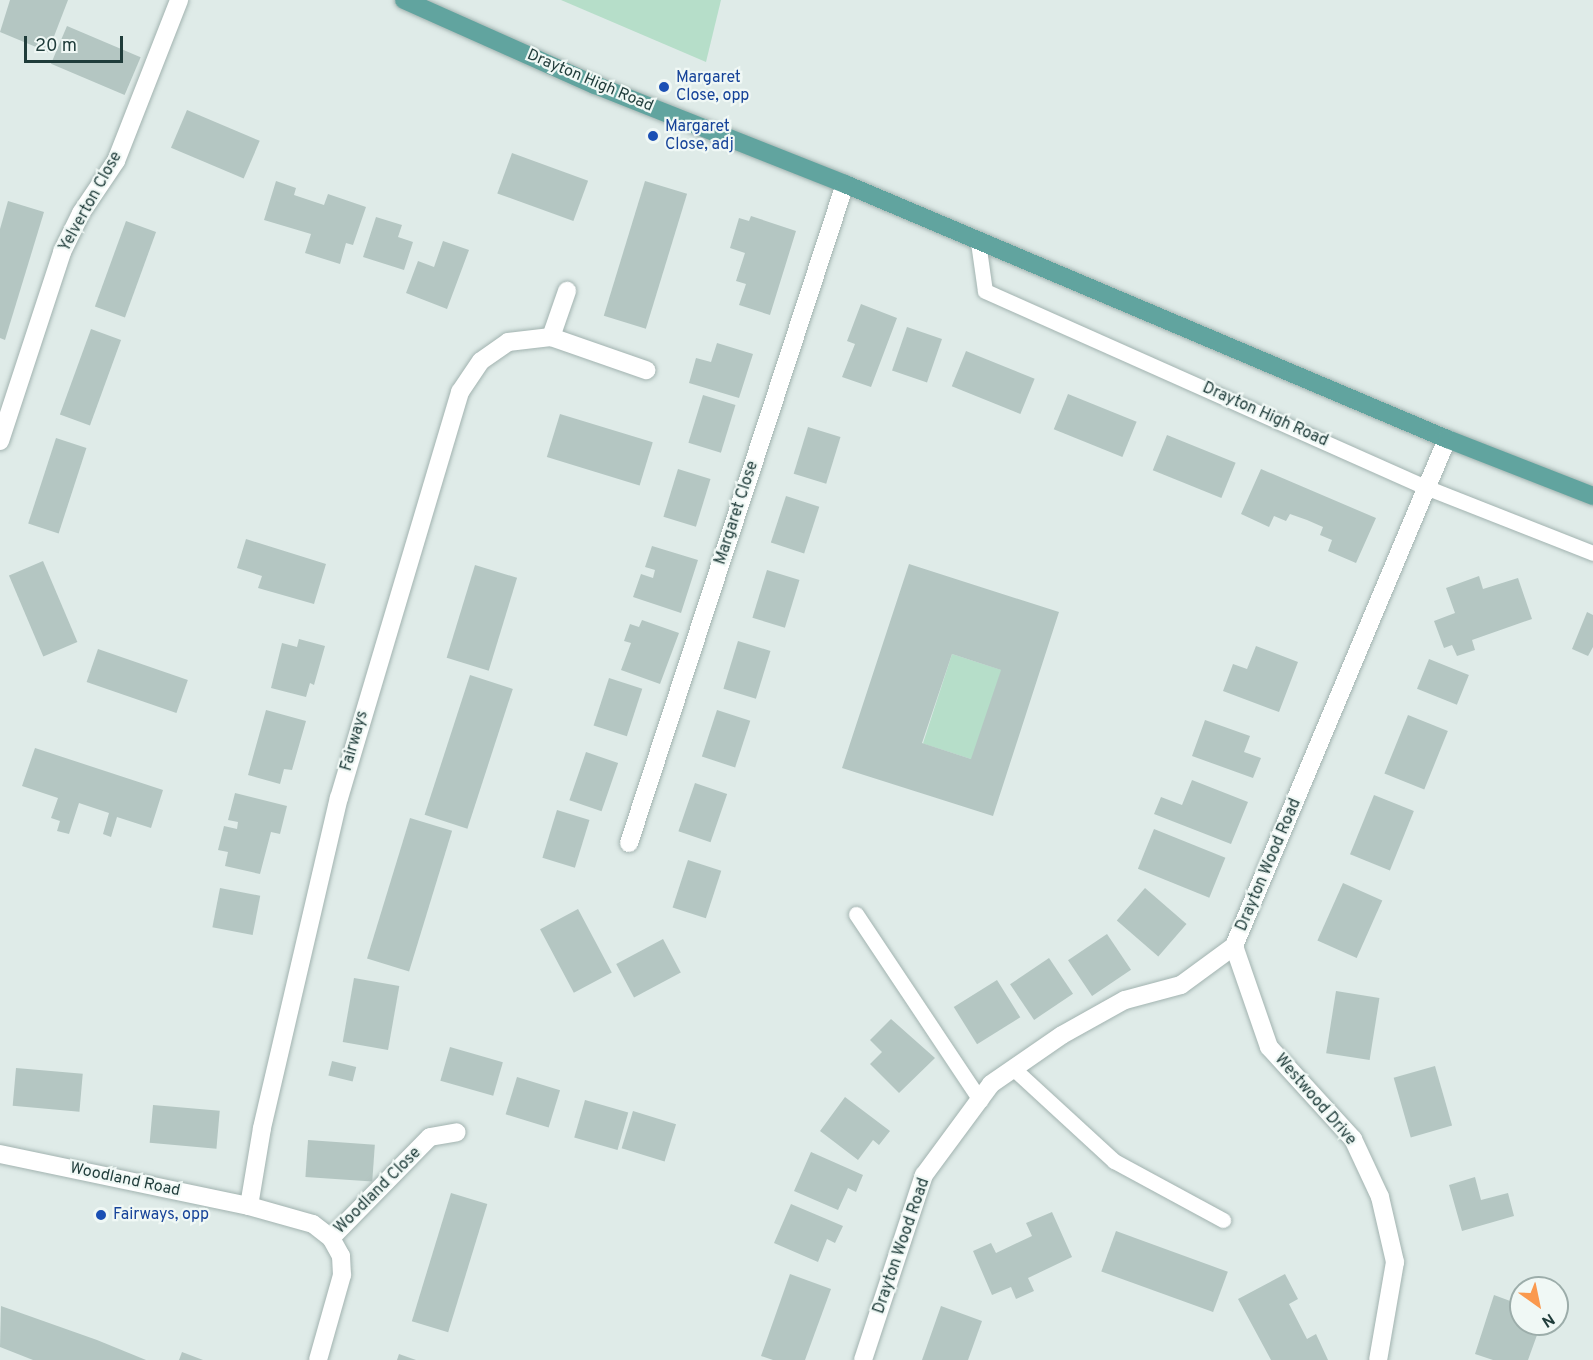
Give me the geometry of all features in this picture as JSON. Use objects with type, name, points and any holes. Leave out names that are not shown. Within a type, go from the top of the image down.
[{"type":"main road","name":"Drayton High Road","points":[[404,0],[594,85],[845,183],[978,242],[1448,439],[1593,496]]},
{"type":"street","name":"Yelverton Close","points":[[0,441],[6,404],[62,252],[116,161],[179,0]]},
{"type":"street","name":"Margaret Close","points":[[629,843],[845,183]]},
{"type":"street","points":[[551,337],[567,291]]},
{"type":"street","name":"Fairways","points":[[249,1206],[262,1128],[339,798],[460,392],[481,361],[508,342],[551,337],[646,370]]},
{"type":"street","name":"Drayton Wood Road","points":[[863,1360],[924,1175],[991,1084],[1062,1035],[1125,1000],[1181,985],[1234,946],[1448,439]]},
{"type":"street","name":"Westwood Drive","points":[[1234,946],[1269,1047],[1353,1140],[1380,1197],[1395,1262],[1378,1360]]},
{"type":"street","name":"Woodland Close","points":[[331,1238],[430,1137],[457,1132]]},
{"type":"street","name":"Woodland Road","points":[[0,1154],[249,1206],[313,1224],[331,1238]]},
{"type":"street","points":[[318,1360],[342,1275],[341,1256],[331,1238]]},
{"type":"lane","name":"Drayton High Road","points":[[978,242],[985,291],[1428,488],[1593,553]]},
{"type":"lane","points":[[856,915],[980,1100]]},
{"type":"lane","points":[[1014,1069],[1114,1161],[1223,1220]]},
{"type":"green space","points":[[561,0],[721,0],[706,62]]},
{"type":"green space","points":[[952,654],[1001,670],[972,759],[923,743]]},
{"type":"building","points":[[10,0],[68,0],[48,52],[0,32]]},
{"type":"building","points":[[67,26],[141,57],[125,95],[51,64]]},
{"type":"building","points":[[187,110],[260,141],[244,179],[171,148]]},
{"type":"building","points":[[512,153],[588,181],[573,221],[497,193]]},
{"type":"building","points":[[276,181],[296,188],[294,195],[324,205],[328,194],[366,207],[353,245],[346,243],[340,264],[305,253],[311,234],[264,220]]},
{"type":"building","points":[[645,181],[687,194],[646,329],[604,316]]},
{"type":"building","points":[[8,201],[44,212],[5,340],[0,338],[0,229]]},
{"type":"building","points":[[751,216],[796,231],[770,315],[739,305],[746,284],[736,281],[745,253],[730,248],[739,218],[749,221]]},
{"type":"building","points":[[376,217],[402,225],[398,237],[413,242],[404,270],[363,257]]},
{"type":"building","points":[[126,221],[156,232],[125,317],[95,307]]},
{"type":"building","points":[[443,241],[469,250],[447,309],[406,293],[418,261],[434,267]]},
{"type":"building","points":[[861,304],[897,318],[871,387],[842,377],[855,344],[847,341]]},
{"type":"building","points":[[907,327],[942,339],[927,383],[892,370]]},
{"type":"building","points":[[91,329],[121,340],[90,425],[60,415]]},
{"type":"building","points":[[717,343],[753,354],[739,398],[689,383],[696,358],[711,362]]},
{"type":"building","points":[[966,351],[1035,379],[1020,414],[952,386]]},
{"type":"building","points":[[1068,394],[1137,422],[1122,457],[1054,429]]},
{"type":"building","points":[[703,395],[736,405],[721,453],[688,443]]},
{"type":"building","points":[[560,414],[653,442],[640,485],[547,457]]},
{"type":"building","points":[[808,427],[841,437],[826,484],[794,474]]},
{"type":"building","points":[[1167,435],[1236,463],[1221,498],[1153,470]]},
{"type":"building","points":[[56,438],[86,448],[59,533],[28,524]]},
{"type":"building","points":[[678,469],[711,479],[696,527],[663,517]]},
{"type":"building","points":[[1261,469],[1376,518],[1356,563],[1328,551],[1332,540],[1320,535],[1323,527],[1307,520],[1290,514],[1286,521],[1274,516],[1269,527],[1241,514]]},
{"type":"building","points":[[786,496],[819,507],[804,553],[771,543]]},
{"type":"building","points":[[246,539],[326,564],[314,604],[258,588],[262,576],[237,568]]},
{"type":"building","points":[[652,546],[698,560],[681,613],[633,597],[641,574],[653,578],[655,570],[645,567]]},
{"type":"building","points":[[43,561],[77,642],[43,656],[9,575]]},
{"type":"building","points":[[909,564],[1059,612],[993,816],[842,768]],"holes":[[[952,654],[1001,670],[971,759],[922,743]]]},
{"type":"building","points":[[475,565],[517,578],[489,671],[447,658]]},
{"type":"building","points":[[767,570],[800,580],[785,628],[752,618]]},
{"type":"building","points":[[1479,576],[1483,589],[1518,578],[1532,619],[1472,640],[1475,650],[1457,656],[1452,645],[1444,648],[1434,621],[1455,613],[1446,588]]},
{"type":"building","points":[[1587,612],[1593,615],[1593,647],[1588,656],[1572,649]]},
{"type":"building","points":[[642,620],[679,633],[660,684],[621,670],[631,643],[624,641],[630,624],[639,627]]},
{"type":"building","points":[[299,639],[325,646],[314,685],[310,683],[306,697],[271,688],[282,643],[297,647]]},
{"type":"building","points":[[738,641],[771,651],[756,699],[723,689]]},
{"type":"building","points":[[1256,646],[1298,662],[1279,712],[1223,691],[1233,664],[1247,669]]},
{"type":"building","points":[[98,649],[188,680],[176,713],[87,682]]},
{"type":"building","points":[[1429,659],[1469,675],[1457,705],[1417,689]]},
{"type":"building","points":[[470,675],[513,689],[467,829],[425,815]]},
{"type":"building","points":[[609,678],[642,689],[627,736],[594,726]]},
{"type":"building","points":[[266,710],[306,721],[292,770],[284,769],[280,784],[248,775]]},
{"type":"building","points":[[717,710],[750,721],[735,767],[702,757]]},
{"type":"building","points":[[1408,715],[1448,731],[1424,790],[1384,773]]},
{"type":"building","points":[[1205,720],[1250,736],[1244,752],[1261,758],[1253,778],[1192,756]]},
{"type":"building","points":[[35,748],[163,790],[151,828],[117,817],[111,837],[103,834],[109,813],[79,803],[69,834],[57,831],[60,821],[51,818],[58,798],[22,786]]},
{"type":"building","points":[[586,752],[618,763],[602,811],[569,800]]},
{"type":"building","points":[[1192,780],[1248,802],[1231,844],[1154,814],[1161,797],[1182,805]]},
{"type":"building","points":[[695,783],[727,794],[711,842],[678,831]]},
{"type":"building","points":[[235,793],[287,806],[280,834],[271,832],[260,874],[225,866],[228,852],[218,850],[224,826],[237,829],[238,822],[228,820]]},
{"type":"building","points":[[1374,795],[1414,811],[1390,870],[1350,854]]},
{"type":"building","points":[[557,810],[590,820],[575,868],[542,858]]},
{"type":"building","points":[[410,818],[452,831],[409,971],[367,959]]},
{"type":"building","points":[[1154,829],[1225,858],[1209,898],[1138,869]]},
{"type":"building","points":[[688,860],[721,871],[706,918],[673,908]]},
{"type":"building","points":[[1343,883],[1382,900],[1357,958],[1317,941]]},
{"type":"building","points":[[220,888],[260,896],[253,935],[212,927]]},
{"type":"building","points":[[1145,888],[1187,924],[1158,957],[1117,920]]},
{"type":"building","points":[[578,909],[612,973],[574,993],[540,929]]},
{"type":"building","points":[[1107,934],[1131,970],[1092,996],[1068,960]]},
{"type":"building","points":[[663,939],[681,973],[634,997],[616,964]]},
{"type":"building","points":[[1049,958],[1073,994],[1034,1020],[1010,984]]},
{"type":"building","points":[[354,978],[399,986],[388,1050],[343,1042]]},
{"type":"building","points":[[997,980],[1020,1017],[977,1044],[954,1007]]},
{"type":"building","points":[[1336,991],[1379,998],[1370,1060],[1326,1053]]},
{"type":"building","points":[[891,1019],[935,1058],[899,1093],[870,1064],[882,1052],[870,1040]]},
{"type":"building","points":[[450,1047],[503,1062],[493,1096],[440,1081]]},
{"type":"building","points":[[332,1061],[356,1067],[353,1082],[328,1076]]},
{"type":"building","points":[[1435,1066],[1452,1126],[1411,1137],[1394,1078]]},
{"type":"building","points":[[16,1068],[83,1074],[79,1112],[13,1106]]},
{"type":"building","points":[[517,1077],[560,1090],[549,1127],[506,1114]]},
{"type":"building","points":[[845,1097],[890,1131],[879,1145],[873,1140],[858,1160],[820,1131]]},
{"type":"building","points":[[585,1100],[628,1112],[618,1150],[574,1137]]},
{"type":"building","points":[[153,1105],[220,1111],[216,1149],[150,1143]]},
{"type":"building","points":[[633,1111],[676,1124],[665,1161],[622,1148]]},
{"type":"building","points":[[308,1140],[375,1145],[372,1182],[305,1177]]},
{"type":"building","points":[[811,1152],[863,1175],[856,1192],[848,1188],[838,1210],[794,1191]]},
{"type":"building","points":[[1475,1177],[1481,1200],[1508,1193],[1514,1216],[1462,1231],[1449,1185]]},
{"type":"building","points":[[451,1193],[487,1204],[448,1332],[412,1321]]},
{"type":"building","points":[[791,1204],[843,1226],[835,1243],[827,1239],[818,1262],[774,1243]]},
{"type":"building","points":[[1052,1212],[1072,1257],[1028,1278],[1034,1291],[1016,1299],[1011,1287],[992,1295],[973,1251],[991,1243],[996,1253],[1032,1236],[1026,1223]]},
{"type":"building","points":[[1116,1231],[1228,1272],[1213,1312],[1101,1271]]},
{"type":"building","points":[[790,1274],[831,1289],[805,1360],[773,1360],[761,1356]]},
{"type":"building","points":[[1285,1274],[1298,1299],[1289,1304],[1307,1339],[1316,1334],[1328,1360],[1271,1360],[1238,1299]]},
{"type":"building","points":[[1494,1295],[1509,1301],[1509,1336],[1537,1336],[1528,1360],[1493,1360],[1475,1354]]},
{"type":"building","points":[[1,1306],[146,1360],[33,1360],[0,1347]]},
{"type":"building","points":[[941,1306],[982,1321],[968,1360],[922,1360]]},
{"type":"building","points":[[182,1352],[203,1360],[179,1360]]},
{"type":"building","points":[[399,1354],[416,1360],[397,1360]]},
{"type":"place","name":"Margaret Close, opp","points":[[664,87]]},
{"type":"place","name":"Margaret Close, adj","points":[[653,136]]},
{"type":"place","name":"Fairways, opp","points":[[101,1215]]}]
